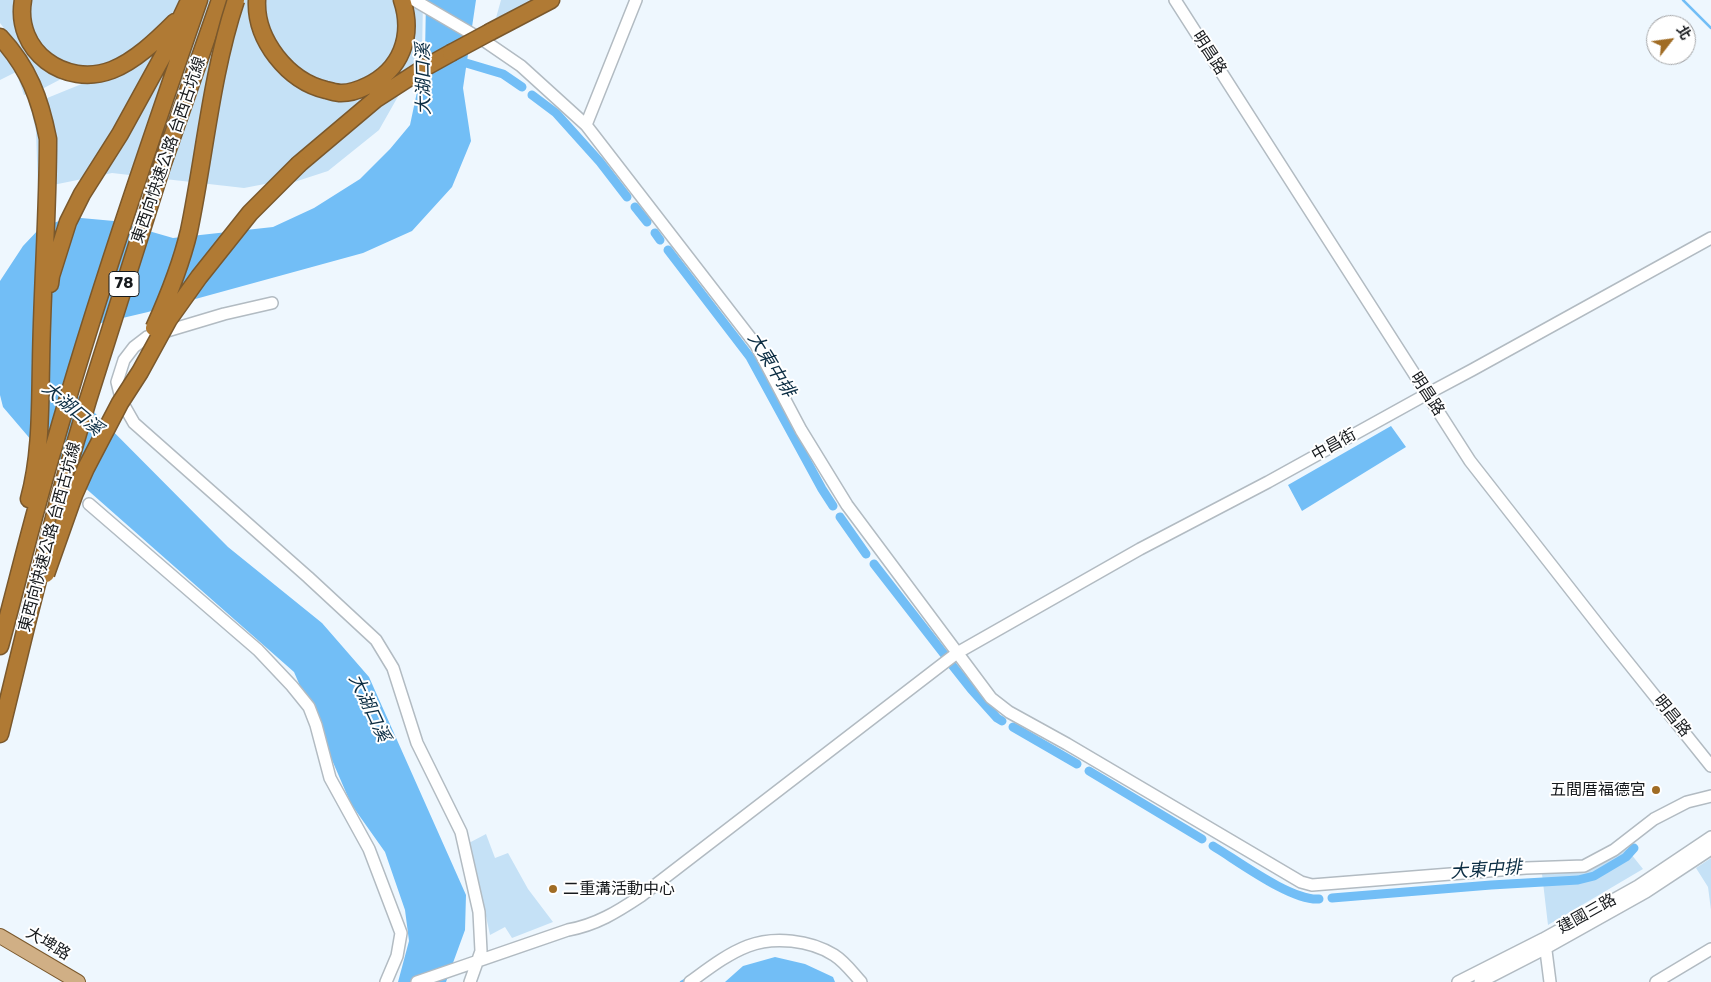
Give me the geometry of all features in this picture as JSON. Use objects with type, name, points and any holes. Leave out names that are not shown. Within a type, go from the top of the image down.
[{"type":"highway","points":[[23,0],[23,22],[28,38],[36,51],[49,64],[66,72],[88,75],[110,71],[136,56],[168,28],[187,5]]},
{"type":"highway","name":"東西向快速公路 台西古坑線","points":[[0,646],[53,446],[101,290],[143,160],[199,0]]},
{"type":"highway","name":"東西向快速公路 台西古坑線","points":[[0,734],[26,623],[44,573],[60,498],[132,259],[163,163],[220,0]]},
{"type":"highway","points":[[0,739],[44,573],[86,468],[120,403],[176,277],[188,233],[224,34],[236,0]]},
{"type":"highway","points":[[256,0],[256,8],[262,31],[280,62],[303,81],[317,88],[340,93],[357,90],[375,82],[391,70],[400,56],[406,40],[407,3]]},
{"type":"highway","points":[[120,403],[169,320],[199,277],[250,213],[299,164],[376,99],[424,68],[552,0]]},
{"type":"highway","points":[[42,332],[48,306],[51,276],[68,222],[82,194],[124,126],[164,54],[187,5]]},
{"type":"highway","points":[[0,37],[14,53],[35,89],[48,139],[41,403],[35,470],[0,612]]},
{"type":"main road","name":"大埤路","points":[[0,936],[78,982]]},
{"type":"street","points":[[586,125],[636,0]]},
{"type":"street","name":"明昌路","points":[[1175,0],[1470,461],[1711,766]]},
{"type":"street","points":[[407,3],[486,42],[521,66],[586,125],[756,345],[801,430],[846,505],[991,698],[1009,712],[1068,744],[1301,882],[1312,885],[1526,868],[1584,866],[1614,850],[1654,819],[1687,802],[1711,796]]},
{"type":"street","name":"中昌街","points":[[417,982],[611,916],[646,892],[957,653],[1140,549],[1268,482],[1711,238]]},
{"type":"street","points":[[272,303],[224,314],[147,337],[134,347],[124,360],[117,382],[122,402],[134,424],[294,564],[376,640],[394,668],[417,743],[461,832],[478,912],[481,951],[472,963],[470,982]]},
{"type":"street","points":[[89,504],[258,650],[292,686],[308,707],[316,724],[330,778],[369,849],[400,933],[397,956],[386,982]]},
{"type":"street","name":"建國三路","points":[[1480,982],[1638,886],[1711,837]]},
{"type":"street","name":"建國三路","points":[[1458,982],[1545,943],[1646,892],[1711,849]]},
{"type":"street","points":[[690,982],[732,954],[750,945],[773,941],[791,941],[818,947],[834,955],[848,967],[860,982]]},
{"type":"street","points":[[1545,943],[1550,982]]},
{"type":"street","points":[[1656,982],[1711,949]]},
{"type":"shaded area","points":[[0,0],[396,0],[410,3],[423,0],[422,54],[379,130],[328,171],[285,185],[270,183],[244,188],[112,173],[38,188],[36,131],[30,105],[89,81],[84,67],[42,89],[24,95],[16,72],[0,80],[0,39],[20,49],[0,23]]},
{"type":"shaded area","points":[[501,0],[537,0],[496,18]]},
{"type":"shaded area","points":[[486,834],[495,858],[508,853],[528,889],[553,922],[512,938],[505,927],[490,935],[467,844]]},
{"type":"shaded area","points":[[1627,849],[1643,869],[1548,925],[1542,874],[1588,869]]},
{"type":"shaded area","points":[[1711,858],[1711,910],[1708,887],[1696,868]]},
{"type":"water","name":"大湖口溪","points":[[426,0],[476,0],[463,88],[471,141],[452,187],[412,231],[363,253],[148,312],[80,328],[70,388],[228,547],[322,623],[369,677],[466,895],[465,930],[446,982],[398,982],[409,941],[405,910],[385,852],[351,804],[294,672],[32,441],[3,407],[0,395],[0,281],[23,246],[40,228],[70,217],[114,221],[173,238],[273,227],[314,208],[360,179],[390,149],[410,125],[425,54]]},
{"type":"water","points":[[1391,426],[1406,447],[1302,511],[1288,485]]},
{"type":"water","points":[[775,957],[805,964],[833,977],[835,982],[725,982],[743,966]]},
{"type":"waterway","points":[[1683,0],[1711,28]]},
{"type":"waterway","name":"大東中排","points":[[456,60],[503,74],[522,87]]},
{"type":"waterway","name":"大東中排","points":[[532,95],[556,113],[600,162],[627,197]]},
{"type":"waterway","name":"大東中排","points":[[635,207],[647,222]]},
{"type":"waterway","name":"大東中排","points":[[655,233],[660,240]]},
{"type":"waterway","name":"大東中排","points":[[668,250],[750,357],[833,506]]},
{"type":"waterway","name":"大東中排","points":[[840,517],[866,554]]},
{"type":"waterway","name":"大東中排","points":[[874,564],[944,654]]},
{"type":"waterway","name":"大東中排","points":[[952,665],[971,689],[997,718],[1002,721]]},
{"type":"waterway","name":"大東中排","points":[[1013,727],[1077,764]]},
{"type":"waterway","name":"大東中排","points":[[1089,771],[1202,839]]},
{"type":"waterway","name":"大東中排","points":[[1213,846],[1280,887],[1294,894],[1319,899]]},
{"type":"waterway","name":"大東中排","points":[[1332,898],[1578,880],[1594,876],[1626,857],[1634,848]]},
{"type":"waterway","points":[[681,982],[688,978]]},
{"type":"place","name":"五間厝福德宮","points":[[1656,790]]},
{"type":"place","name":"二重溝活動中心","points":[[553,889]]}]
